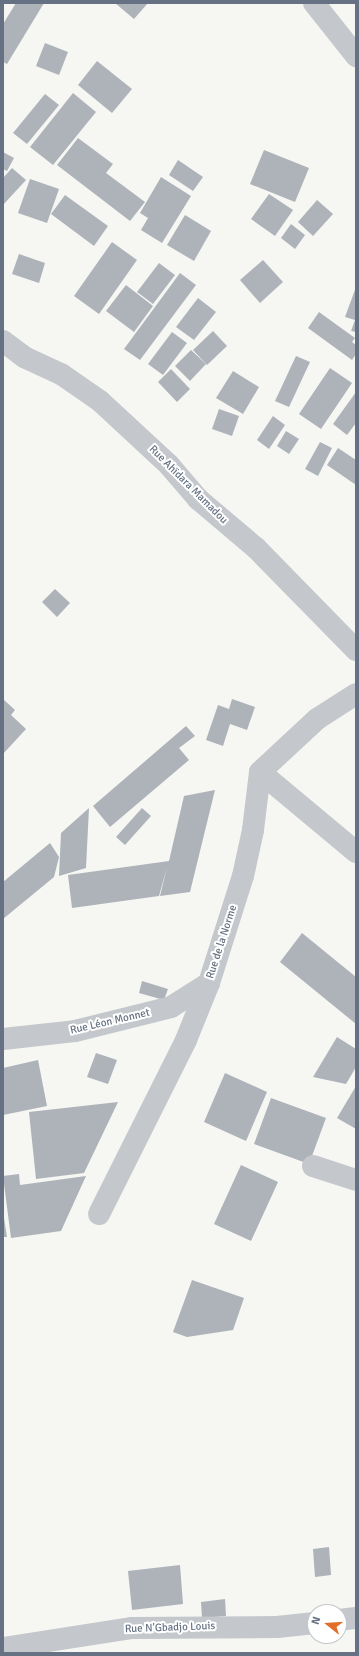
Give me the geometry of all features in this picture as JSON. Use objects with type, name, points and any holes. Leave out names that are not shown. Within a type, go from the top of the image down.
[{"type":"street","points":[[314,3],[356,56]]},
{"type":"street","name":"Rue Ahïdara Mamadou","points":[[3,341],[24,357],[61,374],[100,401],[169,465],[198,499],[256,548],[356,650]]},
{"type":"street","points":[[356,694],[317,719],[260,772],[356,852]]},
{"type":"street","name":"Rue de la Norme","points":[[99,1214],[186,1040],[209,983],[243,876],[253,830],[260,772]]},
{"type":"street","name":"Rue Léon Monnet","points":[[3,1039],[75,1031],[171,1007],[209,983]]},
{"type":"street","points":[[313,1166],[356,1180]]},
{"type":"street","name":"Rue N'Gbadjo Louis","points":[[3,1648],[64,1646],[132,1628],[277,1626],[307,1623]]},
{"type":"building","points":[[16,3],[44,3],[7,64],[3,62],[3,24]]},
{"type":"building","points":[[115,3],[148,3],[134,19]]},
{"type":"building","points":[[45,43],[68,52],[59,75],[36,66]]},
{"type":"building","points":[[97,61],[132,89],[112,113],[78,85]]},
{"type":"building","points":[[73,93],[96,112],[53,165],[30,147]]},
{"type":"building","points":[[45,94],[59,105],[27,144],[13,133]]},
{"type":"building","points":[[78,138],[113,164],[106,173],[145,202],[130,221],[57,165]]},
{"type":"building","points":[[264,150],[309,168],[295,202],[250,184]]},
{"type":"building","points":[[3,152],[14,158],[7,171],[3,169]]},
{"type":"building","points":[[178,160],[203,177],[193,191],[169,175]]},
{"type":"building","points":[[12,168],[26,180],[3,205],[3,178]]},
{"type":"building","points":[[161,177],[191,196],[162,243],[141,230],[148,218],[140,213]]},
{"type":"building","points":[[30,179],[59,189],[47,223],[18,213]]},
{"type":"building","points":[[269,194],[293,210],[275,236],[251,219]]},
{"type":"building","points":[[65,195],[108,226],[94,246],[51,214]]},
{"type":"building","points":[[317,200],[333,214],[313,236],[298,222]]},
{"type":"building","points":[[185,215],[211,231],[194,261],[167,245]]},
{"type":"building","points":[[291,224],[305,235],[295,249],[281,238]]},
{"type":"building","points":[[112,242],[137,260],[99,314],[74,296]]},
{"type":"building","points":[[19,254],[45,263],[39,283],[12,274]]},
{"type":"building","points":[[263,260],[283,282],[260,303],[240,280]]},
{"type":"building","points":[[159,263],[175,275],[153,304],[137,292]]},
{"type":"building","points":[[180,273],[196,285],[140,360],[124,349]]},
{"type":"building","points":[[126,285],[153,306],[134,332],[106,311]]},
{"type":"building","points":[[356,287],[356,332],[351,331],[355,320],[345,317]]},
{"type":"building","points":[[198,298],[216,312],[194,340],[176,327]]},
{"type":"building","points":[[319,312],[355,338],[352,342],[356,345],[356,354],[352,360],[308,328]]},
{"type":"building","points":[[213,331],[227,346],[207,365],[193,350]]},
{"type":"building","points":[[172,332],[187,343],[163,375],[148,364]]},
{"type":"building","points":[[191,350],[206,364],[190,381],[175,366]]},
{"type":"building","points":[[296,356],[310,362],[289,407],[275,401]]},
{"type":"building","points":[[330,368],[352,383],[321,429],[299,414]]},
{"type":"building","points":[[171,369],[190,389],[177,402],[158,382]]},
{"type":"building","points":[[233,371],[259,387],[243,414],[216,398]]},
{"type":"building","points":[[356,392],[356,423],[347,435],[333,424]]},
{"type":"building","points":[[219,409],[239,416],[232,436],[212,429]]},
{"type":"building","points":[[273,416],[285,425],[269,449],[257,440]]},
{"type":"building","points":[[286,431],[299,439],[289,454],[277,446]]},
{"type":"building","points":[[320,442],[332,448],[318,476],[305,469]]},
{"type":"building","points":[[338,448],[356,460],[356,485],[327,465]]},
{"type":"building","points":[[55,589],[70,603],[57,617],[42,602]]},
{"type":"building","points":[[3,699],[15,710],[11,715],[26,729],[3,754]]},
{"type":"building","points":[[232,699],[255,707],[247,730],[230,724],[223,746],[206,740],[218,705],[229,709]]},
{"type":"building","points":[[186,726],[195,736],[179,748],[189,760],[110,827],[93,806]]},
{"type":"building","points":[[215,790],[190,892],[160,896],[167,867],[159,896],[72,908],[68,875],[169,861],[184,796]]},
{"type":"building","points":[[89,808],[86,868],[59,876],[61,833]]},
{"type":"building","points":[[142,808],[151,816],[125,845],[116,837]]},
{"type":"building","points":[[50,843],[59,857],[54,877],[3,919],[3,882]]},
{"type":"building","points":[[302,933],[356,977],[356,1024],[280,962]]},
{"type":"building","points":[[142,981],[168,989],[164,1000],[139,993]]},
{"type":"building","points":[[337,1037],[356,1049],[356,1067],[346,1084],[313,1077]]},
{"type":"building","points":[[96,1053],[117,1060],[108,1084],[87,1077]]},
{"type":"building","points":[[38,1060],[47,1106],[3,1115],[3,1068]]},
{"type":"building","points":[[225,1073],[267,1092],[246,1141],[204,1122]]},
{"type":"building","points":[[356,1086],[356,1129],[337,1118]]},
{"type":"building","points":[[271,1098],[326,1118],[309,1164],[254,1144]]},
{"type":"building","points":[[118,1102],[84,1173],[36,1179],[29,1112]]},
{"type":"building","points":[[241,1165],[278,1182],[251,1241],[214,1224]]},
{"type":"building","points":[[19,1174],[20,1185],[86,1176],[61,1231],[11,1238],[3,1176]]},
{"type":"building","points":[[4,1218],[7,1237],[3,1237]]},
{"type":"building","points":[[192,1280],[244,1298],[233,1330],[187,1337],[173,1332]]},
{"type":"building","points":[[329,1547],[331,1575],[315,1577],[313,1549]]},
{"type":"building","points":[[180,1565],[183,1604],[132,1610],[128,1571]]},
{"type":"building","points":[[225,1599],[226,1616],[202,1618],[201,1602]]}]
